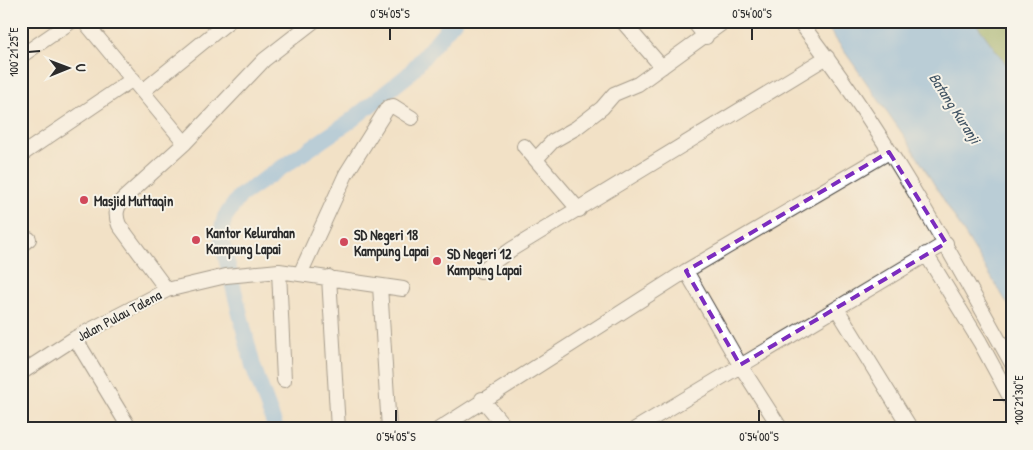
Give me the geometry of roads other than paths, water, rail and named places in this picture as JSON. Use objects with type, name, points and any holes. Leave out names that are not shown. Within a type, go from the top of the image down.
[{"type":"street","points":[[21,56],[72,21]]},
{"type":"street","points":[[143,91],[229,21]]},
{"type":"street","points":[[167,290],[119,226],[116,216],[117,208],[122,200],[185,142],[257,66],[314,21]]},
{"type":"street","points":[[622,21],[662,68]]},
{"type":"street","points":[[693,21],[706,37]]},
{"type":"street","points":[[536,159],[553,141],[576,128],[602,108],[614,94],[638,84],[706,37],[725,21]]},
{"type":"street","points":[[799,21],[827,58],[946,243],[1012,364]]},
{"type":"street","points":[[90,23],[185,142]]},
{"type":"street","points":[[482,271],[512,249],[827,58]]},
{"type":"street","points":[[21,155],[134,79]]},
{"type":"street","points":[[301,272],[346,174],[388,108],[394,106],[412,118]]},
{"type":"street","points":[[524,146],[579,210]]},
{"type":"street","points":[[439,429],[482,399],[686,271],[889,152]]},
{"type":"street","points":[[643,427],[740,365],[946,243]]},
{"type":"street","points":[[926,254],[980,342],[1012,401]]},
{"type":"street","points":[[284,380],[279,271],[301,272],[403,289]]},
{"type":"street","name":"Jalan Pulau Talena","points":[[21,373],[75,338],[167,290],[226,276],[279,271]]},
{"type":"street","points":[[686,271],[740,365],[781,429]]},
{"type":"street","points":[[329,277],[338,429]]},
{"type":"street","points":[[380,286],[389,429]]},
{"type":"street","points":[[837,309],[911,429]]},
{"type":"street","points":[[75,338],[130,429]]},
{"type":"street","points":[[482,399],[507,429]]},
{"type":"water","name":"Batang Kuranji","points":[[823,21],[974,21],[1012,72],[1012,311],[907,140]]},
{"type":"waterway","points":[[276,429],[253,366],[222,242],[222,229],[225,217],[240,196],[349,122],[408,75],[454,21]]},
{"type":"place","name":"Masjid Muttaqin","points":[[84,200]]},
{"type":"place","name":"Kantor Kelurahan Kampung Lapai","points":[[196,240]]},
{"type":"place","name":"SD Negeri 18 Kampung Lapai","points":[[344,242]]},
{"type":"place","name":"SD Negeri 12 Kampung Lapai","points":[[437,261]]}]
